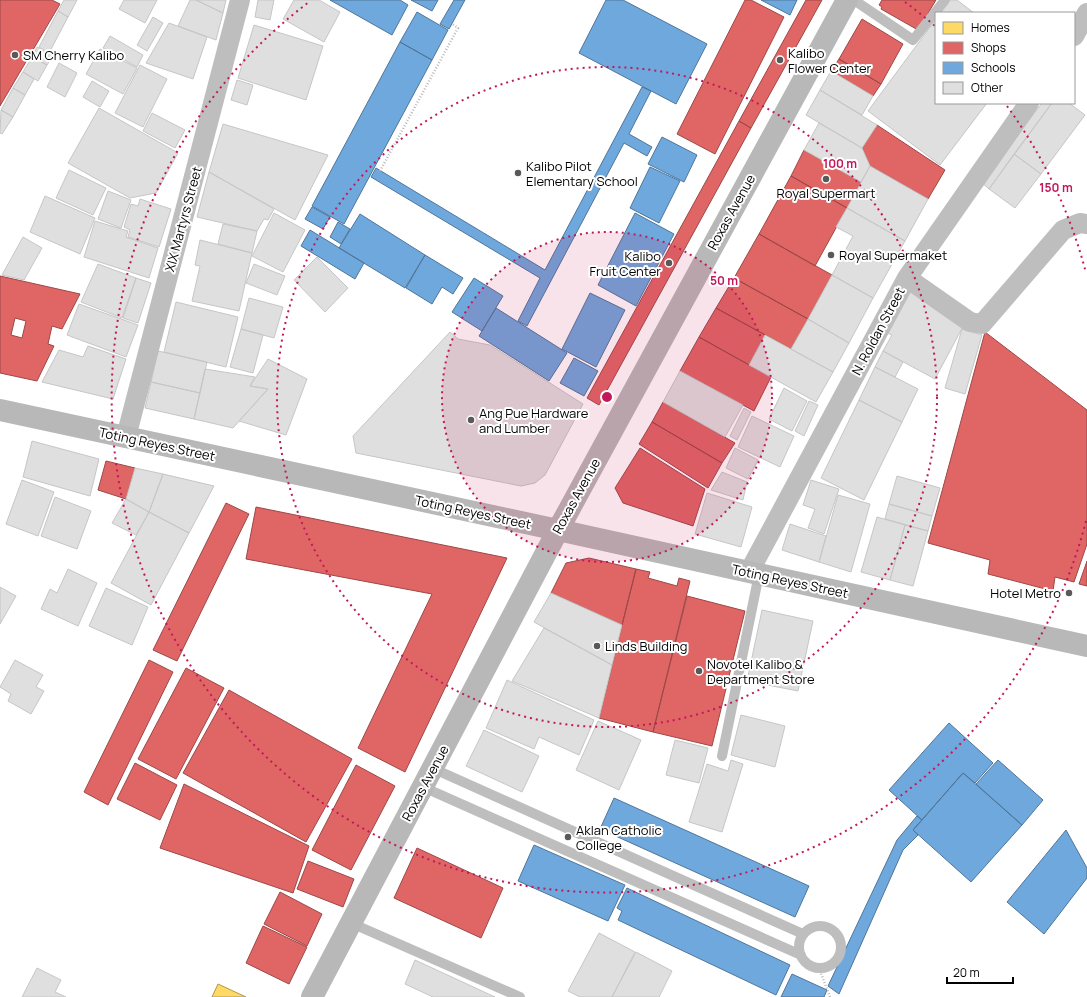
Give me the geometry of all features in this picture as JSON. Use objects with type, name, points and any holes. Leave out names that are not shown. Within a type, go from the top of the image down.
[{"type":"main road","name":"Roxas Avenue","points":[[312,997],[558,530],[847,0]]},
{"type":"main road","name":"Toting Reyes Street","points":[[0,410],[1087,646]]},
{"type":"street","name":"XIX Martyrs Street","points":[[126,437],[240,0]]},
{"type":"street","points":[[1075,34],[1087,13]]},
{"type":"street","name":"N. Roldan Street","points":[[754,573],[906,278],[1028,104]]},
{"type":"street","points":[[906,278],[970,322],[982,324],[1062,230],[1080,223],[1087,224]]},
{"type":"lane","points":[[854,0],[913,40],[935,12]]},
{"type":"lane","points":[[935,12],[945,0]]},
{"type":"lane","points":[[722,756],[754,573]]},
{"type":"lane","points":[[432,768],[803,934]]},
{"type":"lane","points":[[423,787],[800,955]]},
{"type":"lane","points":[[351,923],[520,997]]},
{"type":"lane","points":[[825,926],[831,928],[840,939],[840,953],[837,959],[826,967],[819,968],[806,963],[800,955],[798,944],[803,934],[811,927],[825,926]]},
{"type":"path","points":[[380,171],[458,28],[452,24]]},
{"type":"path","points":[[819,968],[830,997]]},
{"type":"building: Homes","points":[[218,984],[246,997],[212,997]]},
{"type":"building: Shops","name":"SM Cherry Kalibo","points":[[0,0],[52,0],[60,4],[0,106]]},
{"type":"building: Shops","points":[[745,0],[751,0],[784,17],[715,154],[677,134]]},
{"type":"building: Shops","name":"Kalibo Flower Center","points":[[806,0],[822,0],[751,128],[739,121]]},
{"type":"building: Shops","points":[[882,0],[936,0],[918,30],[881,9],[882,7],[879,5]]},
{"type":"building: Shops","points":[[862,19],[903,44],[881,84],[839,59]]},
{"type":"building: Shops","points":[[839,59],[881,84],[873,96],[831,71]]},
{"type":"building: Shops","name":"Kalibo Fruit Center","points":[[739,121],[751,128],[599,405],[587,398]]},
{"type":"building: Shops","points":[[877,125],[945,170],[928,199],[870,166],[862,148]]},
{"type":"building: Shops","name":"Royal Supermart","points":[[804,150],[861,182],[847,208],[791,176]]},
{"type":"building: Shops","points":[[791,176],[847,208],[815,266],[759,234]]},
{"type":"building: Shops","points":[[759,234],[832,275],[808,319],[734,278]]},
{"type":"building: Shops","points":[[0,276],[80,294],[62,329],[52,326],[48,344],[54,346],[37,381],[0,373]],"holes":[[[15,318],[26,321],[22,338],[11,335]]]},
{"type":"building: Shops","points":[[734,278],[808,319],[791,349],[716,308]]},
{"type":"building: Shops","points":[[716,308],[765,335],[749,365],[699,337]]},
{"type":"building: Shops","points":[[985,332],[1087,410],[1087,544],[1074,582],[1055,577],[1053,591],[988,574],[990,560],[928,543]]},
{"type":"building: Shops","points":[[699,337],[771,377],[754,411],[680,371]]},
{"type":"building: Shops","points":[[663,402],[735,443],[722,463],[652,422]]},
{"type":"building: Shops","points":[[652,422],[722,463],[708,488],[639,444]]},
{"type":"building: Shops","points":[[640,448],[705,489],[693,526],[623,503],[615,488]]},
{"type":"building: Shops","points":[[106,461],[135,468],[126,499],[98,490]]},
{"type":"building: Shops","points":[[226,503],[249,514],[177,661],[153,650]]},
{"type":"building: Shops","points":[[256,507],[507,558],[405,772],[358,748],[432,594],[246,559]]},
{"type":"building: Shops","points":[[589,558],[636,569],[622,625],[551,593],[566,563]]},
{"type":"building: Shops","points":[[1087,561],[1087,586],[1079,584]]},
{"type":"building: Shops","points":[[636,569],[650,572],[648,578],[677,586],[679,578],[690,581],[653,732],[599,718]]},
{"type":"building: Shops","name":"Novotel Kalibo & Department Store","points":[[687,596],[745,611],[712,746],[653,732]]},
{"type":"building: Shops","points":[[149,660],[173,672],[108,805],[84,792]]},
{"type":"building: Shops","points":[[186,668],[224,688],[176,779],[138,759]]},
{"type":"building: Shops","points":[[229,690],[352,759],[306,842],[183,773]]},
{"type":"building: Shops","points":[[135,763],[177,785],[160,820],[117,799]]},
{"type":"building: Shops","points":[[356,765],[395,786],[351,870],[312,850]]},
{"type":"building: Shops","points":[[184,784],[309,846],[293,893],[160,848]]},
{"type":"building: Shops","points":[[417,848],[503,888],[481,938],[394,898]]},
{"type":"building: Shops","points":[[308,861],[354,879],[343,907],[297,889]]},
{"type":"building: Shops","points":[[280,892],[322,914],[307,946],[264,924]]},
{"type":"building: Shops","points":[[263,926],[307,947],[289,984],[246,963]]},
{"type":"building: Schools","points":[[330,0],[400,0],[408,5],[392,35]]},
{"type":"building: Schools","points":[[411,0],[438,0],[432,11]]},
{"type":"building: Schools","points":[[454,0],[465,0],[449,29],[440,24]]},
{"type":"building: Schools","points":[[606,0],[623,0],[707,44],[676,104],[579,53]]},
{"type":"building: Schools","points":[[761,0],[797,0],[790,15]]},
{"type":"building: Schools","points":[[417,12],[448,30],[432,60],[400,42]]},
{"type":"building: Schools","points":[[400,42],[432,60],[344,224],[312,206]]},
{"type":"building: Schools","points":[[642,87],[651,91],[629,134],[652,147],[647,156],[624,143],[527,326],[518,321],[540,278],[371,177],[376,168],[545,270]]},
{"type":"building: Schools","points":[[662,137],[697,155],[684,182],[648,164]]},
{"type":"building: Schools","points":[[650,167],[680,181],[659,223],[630,208]]},
{"type":"building: Schools","points":[[312,207],[330,217],[323,229],[305,219]]},
{"type":"building: Schools","points":[[635,213],[674,234],[636,306],[598,285]]},
{"type":"building: Schools","points":[[360,214],[425,255],[405,288],[339,248]]},
{"type":"building: Schools","points":[[338,222],[350,229],[341,244],[330,237]]},
{"type":"building: Schools","points":[[310,230],[364,263],[355,279],[301,246]]},
{"type":"building: Schools","points":[[425,255],[463,278],[453,294],[442,287],[432,304],[406,288]]},
{"type":"building: Schools","points":[[474,278],[503,296],[482,331],[452,312]]},
{"type":"building: Schools","points":[[590,293],[625,310],[596,367],[562,349]]},
{"type":"building: Schools","points":[[496,308],[567,353],[549,381],[479,336]]},
{"type":"building: Schools","points":[[574,358],[598,371],[584,396],[560,383]]},
{"type":"building: Schools","points":[[949,723],[993,763],[975,783],[963,773],[922,820],[889,790]]},
{"type":"building: Schools","points":[[998,760],[1043,800],[1022,825],[976,784]]},
{"type":"building: Schools","points":[[963,773],[1022,825],[971,882],[913,830]]},
{"type":"building: Schools","points":[[614,798],[809,886],[795,917],[600,829]]},
{"type":"building: Schools","points":[[917,816],[922,820],[913,830],[918,835],[903,850],[839,994],[828,986],[897,840]]},
{"type":"building: Schools","points":[[1066,830],[1087,868],[1087,878],[1044,934],[1007,902]]},
{"type":"building: Schools","points":[[534,845],[625,885],[608,921],[518,881]]},
{"type":"building: Schools","points":[[627,888],[790,965],[776,995],[618,920],[622,911],[617,908]]},
{"type":"building: Schools","points":[[792,974],[827,990],[824,997],[781,997]]},
{"type":"building: Other","points":[[64,0],[77,0],[68,17],[58,11]]},
{"type":"building: Other","points":[[124,0],[157,0],[145,23],[119,9]]},
{"type":"building: Other","points":[[190,0],[196,0],[223,13],[216,40],[178,26]]},
{"type":"building: Other","points":[[196,0],[226,0],[223,13]]},
{"type":"building: Other","points":[[258,0],[274,0],[270,20],[255,17]]},
{"type":"building: Other","points":[[294,0],[319,0],[340,12],[324,42],[283,19]]},
{"type":"building: Other","points":[[950,0],[957,0],[973,12],[941,12]]},
{"type":"building: Other","points":[[58,11],[68,17],[49,53],[39,47]]},
{"type":"building: Other","points":[[153,17],[163,23],[147,51],[137,45]]},
{"type":"building: Other","points":[[935,20],[935,104],[986,104],[940,165],[868,111]]},
{"type":"building: Other","points":[[169,23],[207,37],[193,79],[146,63]]},
{"type":"building: Other","points":[[254,25],[323,46],[306,100],[238,78]]},
{"type":"building: Other","points":[[110,36],[143,55],[137,67],[103,48]]},
{"type":"building: Other","points":[[37,47],[53,55],[47,65],[32,57]]},
{"type":"building: Other","points":[[100,49],[137,68],[123,94],[86,74]]},
{"type":"building: Other","points":[[32,57],[47,65],[38,81],[23,72]]},
{"type":"building: Other","points":[[59,63],[77,73],[65,97],[47,87]]},
{"type":"building: Other","points":[[140,65],[167,79],[143,127],[115,113]]},
{"type":"building: Other","points":[[831,71],[873,96],[862,115],[820,90]]},
{"type":"building: Other","points":[[23,72],[34,79],[25,95],[13,88]]},
{"type":"building: Other","points":[[237,80],[253,85],[247,105],[231,100]]},
{"type":"building: Other","points":[[92,81],[109,91],[100,107],[83,97]]},
{"type":"building: Other","points":[[13,88],[25,95],[13,117],[1,110]]},
{"type":"building: Other","points":[[820,90],[877,125],[862,148],[806,115]]},
{"type":"building: Other","points":[[1041,104],[1051,104],[989,189],[982,183]]},
{"type":"building: Other","points":[[1051,104],[1070,104],[1085,115],[1041,174],[1014,154]]},
{"type":"building: Other","points":[[99,108],[178,153],[156,193],[130,198],[68,163]]},
{"type":"building: Other","points":[[1,110],[13,117],[2,134],[0,133]]},
{"type":"building: Other","points":[[152,113],[185,130],[175,148],[143,131]]},
{"type":"building: Other","points":[[819,123],[862,148],[870,166],[861,182],[804,150]]},
{"type":"building: Other","points":[[223,124],[328,155],[295,220],[209,172]]},
{"type":"building: Other","points":[[1014,154],[1041,174],[1015,208],[989,189]]},
{"type":"building: Other","points":[[870,166],[928,199],[905,241],[847,208]]},
{"type":"building: Other","points":[[69,170],[106,188],[93,215],[56,198]]},
{"type":"building: Other","points":[[209,172],[274,209],[268,220],[264,219],[257,231],[197,217]]},
{"type":"building: Other","points":[[108,191],[131,200],[121,228],[98,219]]},
{"type":"building: Other","points":[[45,196],[95,218],[80,254],[30,232]]},
{"type":"building: Other","points":[[140,199],[171,209],[159,247],[128,237],[130,230],[124,227],[131,204],[138,206]]},
{"type":"building: Other","points":[[847,208],[905,241],[873,298],[832,275],[853,236],[836,227]]},
{"type":"building: Other","points":[[274,213],[305,230],[283,272],[252,256]]},
{"type":"building: Other","points":[[95,221],[128,231],[126,237],[158,248],[149,278],[84,257]]},
{"type":"building: Other","points":[[223,224],[257,231],[252,253],[218,244]]},
{"type":"building: Other","points":[[23,237],[42,248],[24,280],[2,275]]},
{"type":"building: Other","points":[[200,240],[252,253],[239,311],[192,301],[200,266],[195,265]]},
{"type":"building: Other","points":[[317,257],[348,288],[325,312],[294,280]]},
{"type":"building: Other","points":[[98,264],[136,278],[122,318],[81,302]]},
{"type":"building: Other","points":[[254,264],[285,276],[277,295],[246,283]]},
{"type":"building: Other","points":[[832,275],[873,298],[849,343],[808,319]]},
{"type":"building: Other","points":[[136,278],[151,283],[138,323],[123,318]]},
{"type":"building: Other","points":[[910,290],[966,321],[935,379],[883,351],[892,335],[887,333]]},
{"type":"building: Other","points":[[249,298],[283,307],[274,338],[241,329]]},
{"type":"building: Other","points":[[176,302],[238,317],[226,367],[164,352]]},
{"type":"building: Other","points":[[79,304],[138,325],[126,357],[67,335]]},
{"type":"building: Other","points":[[808,319],[849,343],[833,372],[791,349]]},
{"type":"building: Other","points":[[241,329],[263,335],[253,373],[230,367]]},
{"type":"building: Other","points":[[962,329],[982,335],[965,394],[945,388]]},
{"type":"building: Other","name":"Ang Pue Hardware and Lumber","points":[[450,332],[458,339],[490,345],[583,404],[545,475],[535,483],[521,486],[356,453],[353,436]]},
{"type":"building: Other","points":[[765,335],[833,372],[816,402],[749,365]]},
{"type":"building: Other","points":[[88,346],[126,359],[113,399],[42,382],[59,350],[83,357]]},
{"type":"building: Other","points":[[158,351],[207,362],[200,393],[151,382]]},
{"type":"building: Other","points":[[883,351],[903,362],[895,377],[875,367]]},
{"type":"building: Other","points":[[268,359],[307,379],[286,435],[239,421],[268,389],[250,386]]},
{"type":"building: Other","points":[[875,367],[918,389],[902,422],[859,400]]},
{"type":"building: Other","points":[[205,369],[255,377],[250,386],[268,389],[233,428],[194,419]]},
{"type":"building: Other","points":[[680,371],[743,405],[725,437],[663,402]]},
{"type":"building: Other","points":[[151,382],[200,393],[194,419],[145,408]]},
{"type":"building: Other","points":[[784,388],[807,401],[792,431],[769,419]]},
{"type":"building: Other","points":[[859,400],[902,422],[864,500],[821,478]]},
{"type":"building: Other","points":[[809,401],[818,405],[804,436],[795,431]]},
{"type":"building: Other","points":[[744,408],[751,412],[737,440],[730,436]]},
{"type":"building: Other","points":[[752,416],[794,436],[780,467],[738,447]]},
{"type":"building: Other","points":[[32,441],[99,459],[90,496],[23,477]]},
{"type":"building: Other","points":[[735,448],[758,460],[748,479],[726,468]]},
{"type":"building: Other","points":[[135,468],[163,474],[149,512],[126,499]]},
{"type":"building: Other","points":[[722,472],[747,482],[743,500],[711,490]]},
{"type":"building: Other","points":[[163,474],[214,486],[189,533],[149,512]]},
{"type":"building: Other","points":[[897,476],[940,488],[932,516],[889,504]]},
{"type":"building: Other","points":[[22,480],[54,492],[38,536],[6,524]]},
{"type":"building: Other","points":[[811,480],[839,489],[824,534],[808,528],[815,509],[803,505]]},
{"type":"building: Other","points":[[707,493],[752,507],[741,547],[695,534]]},
{"type":"building: Other","points":[[838,495],[870,504],[851,572],[819,562]]},
{"type":"building: Other","points":[[55,497],[91,511],[77,549],[41,536]]},
{"type":"building: Other","points":[[126,499],[149,512],[136,535],[112,523]]},
{"type":"building: Other","points":[[889,504],[932,516],[928,531],[885,519]]},
{"type":"building: Other","points":[[149,512],[189,533],[151,605],[111,583]]},
{"type":"building: Other","points":[[877,517],[905,525],[890,580],[861,572]]},
{"type":"building: Other","points":[[790,524],[826,536],[819,562],[782,550]]},
{"type":"building: Other","points":[[905,525],[928,531],[913,586],[890,580]]},
{"type":"building: Other","points":[[68,569],[97,583],[78,626],[41,609],[50,589],[57,593]]},
{"type":"building: Other","points":[[0,587],[16,596],[0,624]]},
{"type":"building: Other","points":[[106,588],[148,607],[132,645],[89,626]]},
{"type":"building: Other","name":"Linds Building","points":[[551,593],[622,625],[612,665],[534,622]]},
{"type":"building: Other","points":[[762,610],[813,621],[798,691],[747,681]]},
{"type":"building: Other","points":[[544,628],[612,665],[599,718],[512,681]]},
{"type":"building: Other","points":[[15,660],[43,675],[36,687],[44,691],[31,714],[8,701],[11,694],[0,687]]},
{"type":"building: Other","points":[[507,680],[594,720],[579,755],[539,737],[534,749],[486,728]]},
{"type":"building: Other","points":[[741,715],[785,726],[775,767],[731,755]]},
{"type":"building: Other","points":[[598,721],[641,740],[619,790],[576,770]]},
{"type":"building: Other","points":[[484,730],[539,756],[522,792],[466,766]]},
{"type":"building: Other","points":[[675,740],[708,748],[699,783],[666,775]]},
{"type":"building: Other","points":[[731,760],[743,764],[722,832],[689,822],[707,764],[728,771]]},
{"type":"building: Other","points":[[599,933],[635,952],[612,997],[580,997],[568,991]]},
{"type":"building: Other","points":[[636,952],[672,971],[659,997],[612,997]]},
{"type":"building: Other","points":[[415,960],[495,997],[433,997],[405,984]]},
{"type":"building: Other","points":[[37,968],[61,980],[55,992],[66,997],[22,997]]},
{"type":"place","name":"SM Cherry Kalibo","points":[[15,55]]},
{"type":"place","name":"Kalibo Flower Center","points":[[780,60]]},
{"type":"place","name":"Kalibo Pilot Elementary School","points":[[518,173]]},
{"type":"place","name":"Royal Supermart","points":[[826,179]]},
{"type":"place","name":"Royal Supermaket","points":[[831,255]]},
{"type":"place","name":"Kalibo Fruit Center","points":[[669,263]]},
{"type":"place","name":"Ang Pue Hardware and Lumber","points":[[471,420]]},
{"type":"place","name":"Hotel Metro","points":[[1069,593]]},
{"type":"place","name":"Linds Building","points":[[597,646]]},
{"type":"place","name":"Novotel Kalibo & Department Store","points":[[699,671]]},
{"type":"place","name":"Aklan Catholic College","points":[[568,837]]}]
